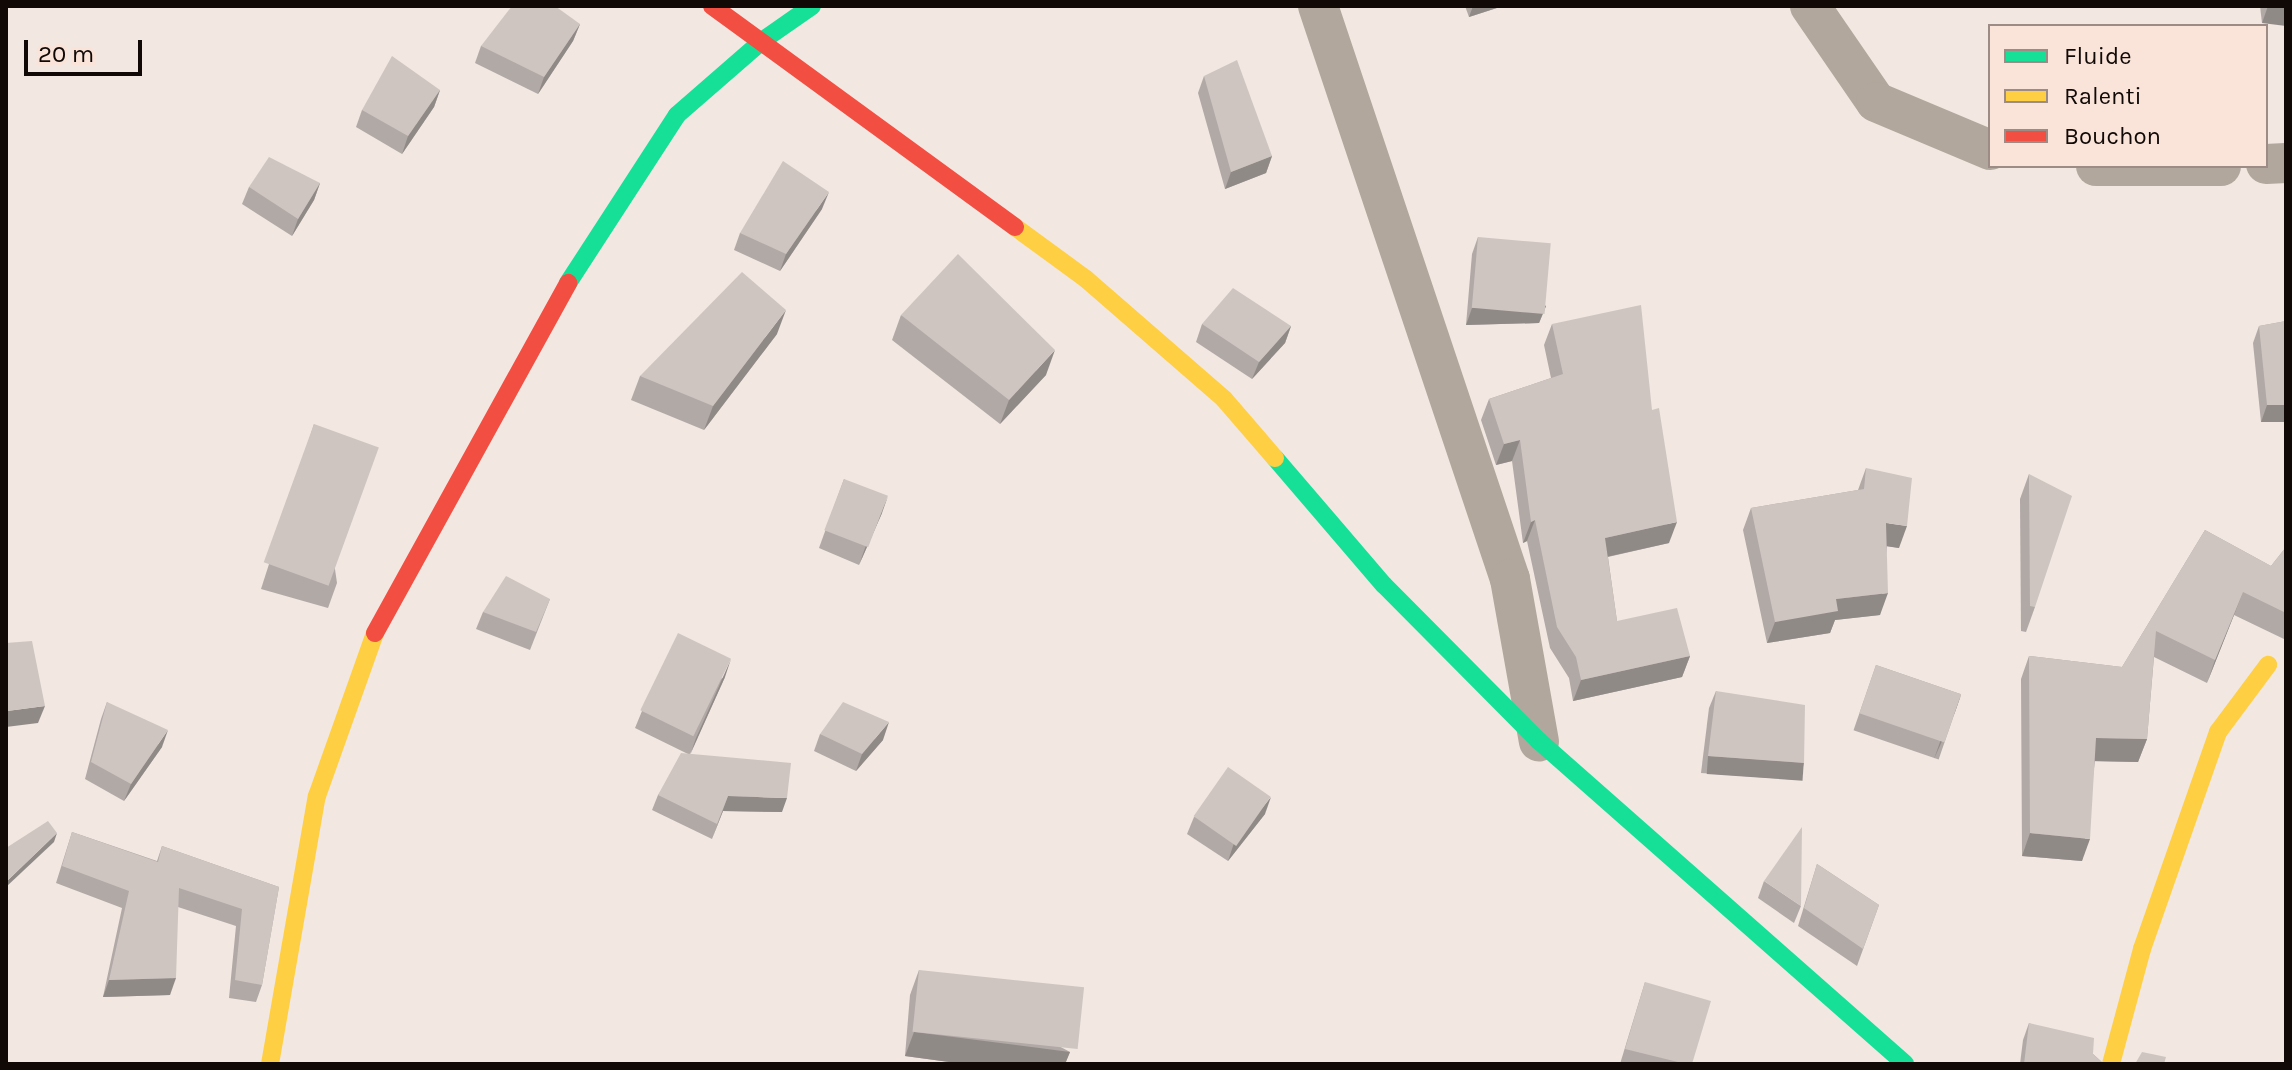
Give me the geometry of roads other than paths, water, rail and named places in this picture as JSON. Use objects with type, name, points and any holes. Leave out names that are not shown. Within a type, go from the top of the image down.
[{"type":"street","points":[[712,6],[1086,279],[1224,399],[1384,585],[1539,741],[1905,1064]]},
{"type":"street","points":[[270,1064],[317,796],[366,649],[441,504],[602,223],[677,115],[762,41],[812,6]]},
{"type":"street","points":[[1318,6],[1510,579],[1539,741]]},
{"type":"street","points":[[1810,6],[1876,102],[1988,149]]},
{"type":"street","points":[[2111,1064],[2142,949],[2218,732],[2268,665]]}]
